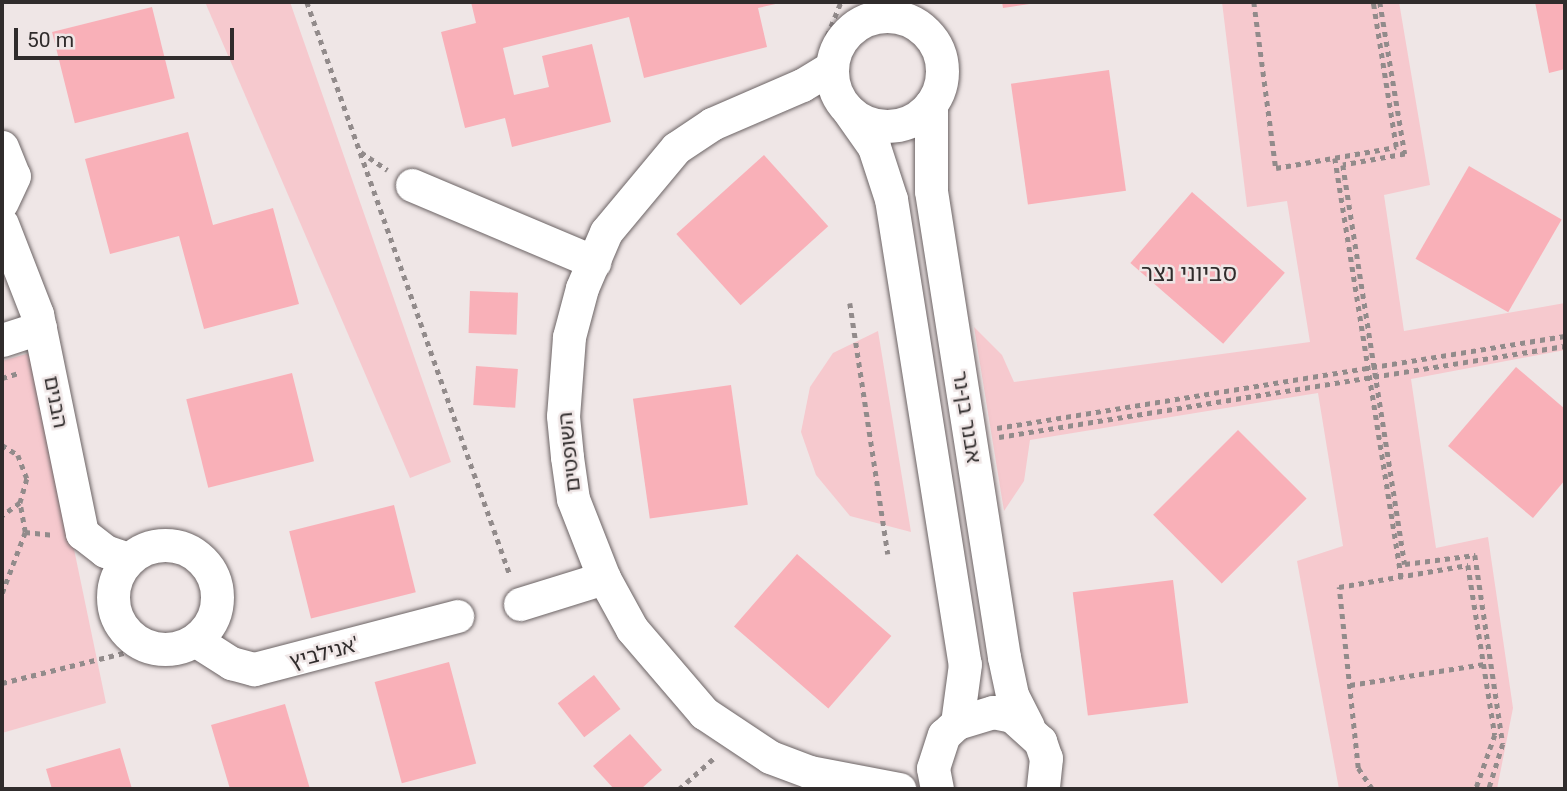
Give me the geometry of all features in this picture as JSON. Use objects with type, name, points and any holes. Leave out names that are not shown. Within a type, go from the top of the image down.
[{"type":"street","points":[[862,2],[832,66],[837,94],[848,110],[882,126],[901,124],[931,104],[942,68],[916,2]]},
{"type":"street","points":[[848,32],[875,17],[894,16],[928,34]]},
{"type":"street","name":"השופטים","points":[[832,66],[802,85],[712,124],[676,148],[606,232],[569,337],[563,416],[573,499],[604,578],[632,629],[668,676],[735,738],[810,772],[899,789]]},
{"type":"street","name":"אבנר בן-נר","points":[[931,104],[930,191],[1004,657],[1012,695],[1046,758],[1043,789]]},
{"type":"street","name":"אבנר בן-נר","points":[[848,110],[874,147],[891,199],[965,664],[957,723]]},
{"type":"street","points":[[2,147],[14,176],[2,202]]},
{"type":"street","points":[[412,185],[594,262]]},
{"type":"street","name":"הבנים","points":[[2,224],[40,328],[82,533],[106,551],[128,559]]},
{"type":"street","points":[[2,340],[40,328]]},
{"type":"street","points":[[168,544],[183,547],[208,565],[216,580],[216,613],[195,640],[181,647],[148,647],[124,629],[113,601],[119,572],[128,559],[140,551],[168,544]]},
{"type":"street","points":[[520,604],[604,578]]},
{"type":"street","name":"אנילביץ'","points":[[195,640],[231,663],[254,669],[457,616]]},
{"type":"street","points":[[937,789],[933,768],[936,750],[957,723],[993,712],[1028,726]]},
{"type":"path","points":[[307,2],[520,604]]},
{"type":"path","points":[[1254,2],[1276,168],[1396,147],[1373,2]]},
{"type":"path","points":[[1381,2],[1405,154],[1343,165],[1405,564],[1475,555],[1503,744],[1489,789]]},
{"type":"path","points":[[1335,158],[1401,577]]},
{"type":"path","points":[[850,303],[888,554]]},
{"type":"path","points":[[970,437],[1565,336]]},
{"type":"path","points":[[970,437],[1377,379],[1565,346]]},
{"type":"path","points":[[2,445],[18,455],[25,466],[26,491],[20,503],[2,516]]},
{"type":"path","points":[[2,593],[25,531],[20,503]]},
{"type":"path","points":[[1372,789],[1358,768],[1339,587],[1468,565],[1495,735],[1476,789]]},
{"type":"path","points":[[2,570],[11,567]]},
{"type":"path","points":[[2,683],[148,647]]},
{"type":"path","points":[[1350,685],[1484,664]]},
{"type":"path","points":[[679,789],[735,738]]},
{"type":"shaded area","points":[[205,2],[290,2],[451,462],[410,478]]},
{"type":"shaded area","points":[[1222,2],[1399,2],[1430,185],[1384,195],[1404,331],[1565,303],[1565,350],[1411,379],[1436,548],[1488,537],[1513,708],[1497,789],[1339,789],[1297,561],[1343,546],[1318,393],[1030,440],[1024,481],[1004,511],[974,327],[1002,355],[1014,382],[1310,342],[1287,201],[1247,207]]},
{"type":"shaded area","points":[[878,331],[911,532],[850,516],[816,475],[801,432],[810,387],[833,353]]},
{"type":"shaded area","points":[[33,352],[106,703],[2,733],[2,361]]},
{"type":"building","points":[[471,2],[780,3],[758,8],[767,47],[644,78],[629,17],[503,48],[514,95],[549,87],[542,56],[592,44],[611,122],[512,147],[505,118],[465,128],[441,32],[476,23]]},
{"type":"building","points":[[1002,2],[1036,2],[1036,3],[1003,8]]},
{"type":"building","points":[[1535,2],[1565,2],[1565,69],[1549,73]]},
{"type":"building","points":[[152,7],[175,98],[75,123],[52,32]]},
{"type":"building","points":[[1109,70],[1126,191],[1028,205],[1011,84]]},
{"type":"building","points":[[188,132],[213,225],[273,208],[299,304],[204,329],[179,236],[110,254],[85,159]]},
{"type":"building","points":[[764,155],[828,226],[741,305],[676,234]]},
{"type":"building","points":[[1469,166],[1562,220],[1508,312],[1416,259]]},
{"type":"building","points":[[1192,192],[1285,273],[1223,344],[1130,263]]},
{"type":"building","points":[[470,291],[518,293],[517,335],[469,333]]},
{"type":"building","points":[[476,366],[518,369],[515,408],[473,405]]},
{"type":"building","points":[[1516,367],[1565,409],[1565,480],[1533,518],[1448,446]]},
{"type":"building","points":[[292,373],[314,461],[208,488],[186,399]]},
{"type":"building","points":[[731,385],[748,505],[650,519],[633,399]]},
{"type":"building","points":[[1238,430],[1307,499],[1222,583],[1153,515]]},
{"type":"building","points":[[394,505],[416,592],[311,618],[289,531]]},
{"type":"building","points":[[797,554],[891,636],[828,708],[734,626]]},
{"type":"building","points":[[1173,580],[1188,703],[1088,715],[1073,592]]},
{"type":"building","points":[[449,662],[476,763],[402,783],[375,682]]},
{"type":"building","points":[[594,675],[620,709],[584,737],[558,703]]},
{"type":"building","points":[[285,704],[310,789],[230,789],[211,725]]},
{"type":"building","points":[[630,734],[662,770],[641,789],[614,789],[593,766]]},
{"type":"building","points":[[120,748],[132,789],[52,789],[46,769]]},
{"type":"district","name":"סביוני נצר","points":[[1189,274]]}]
